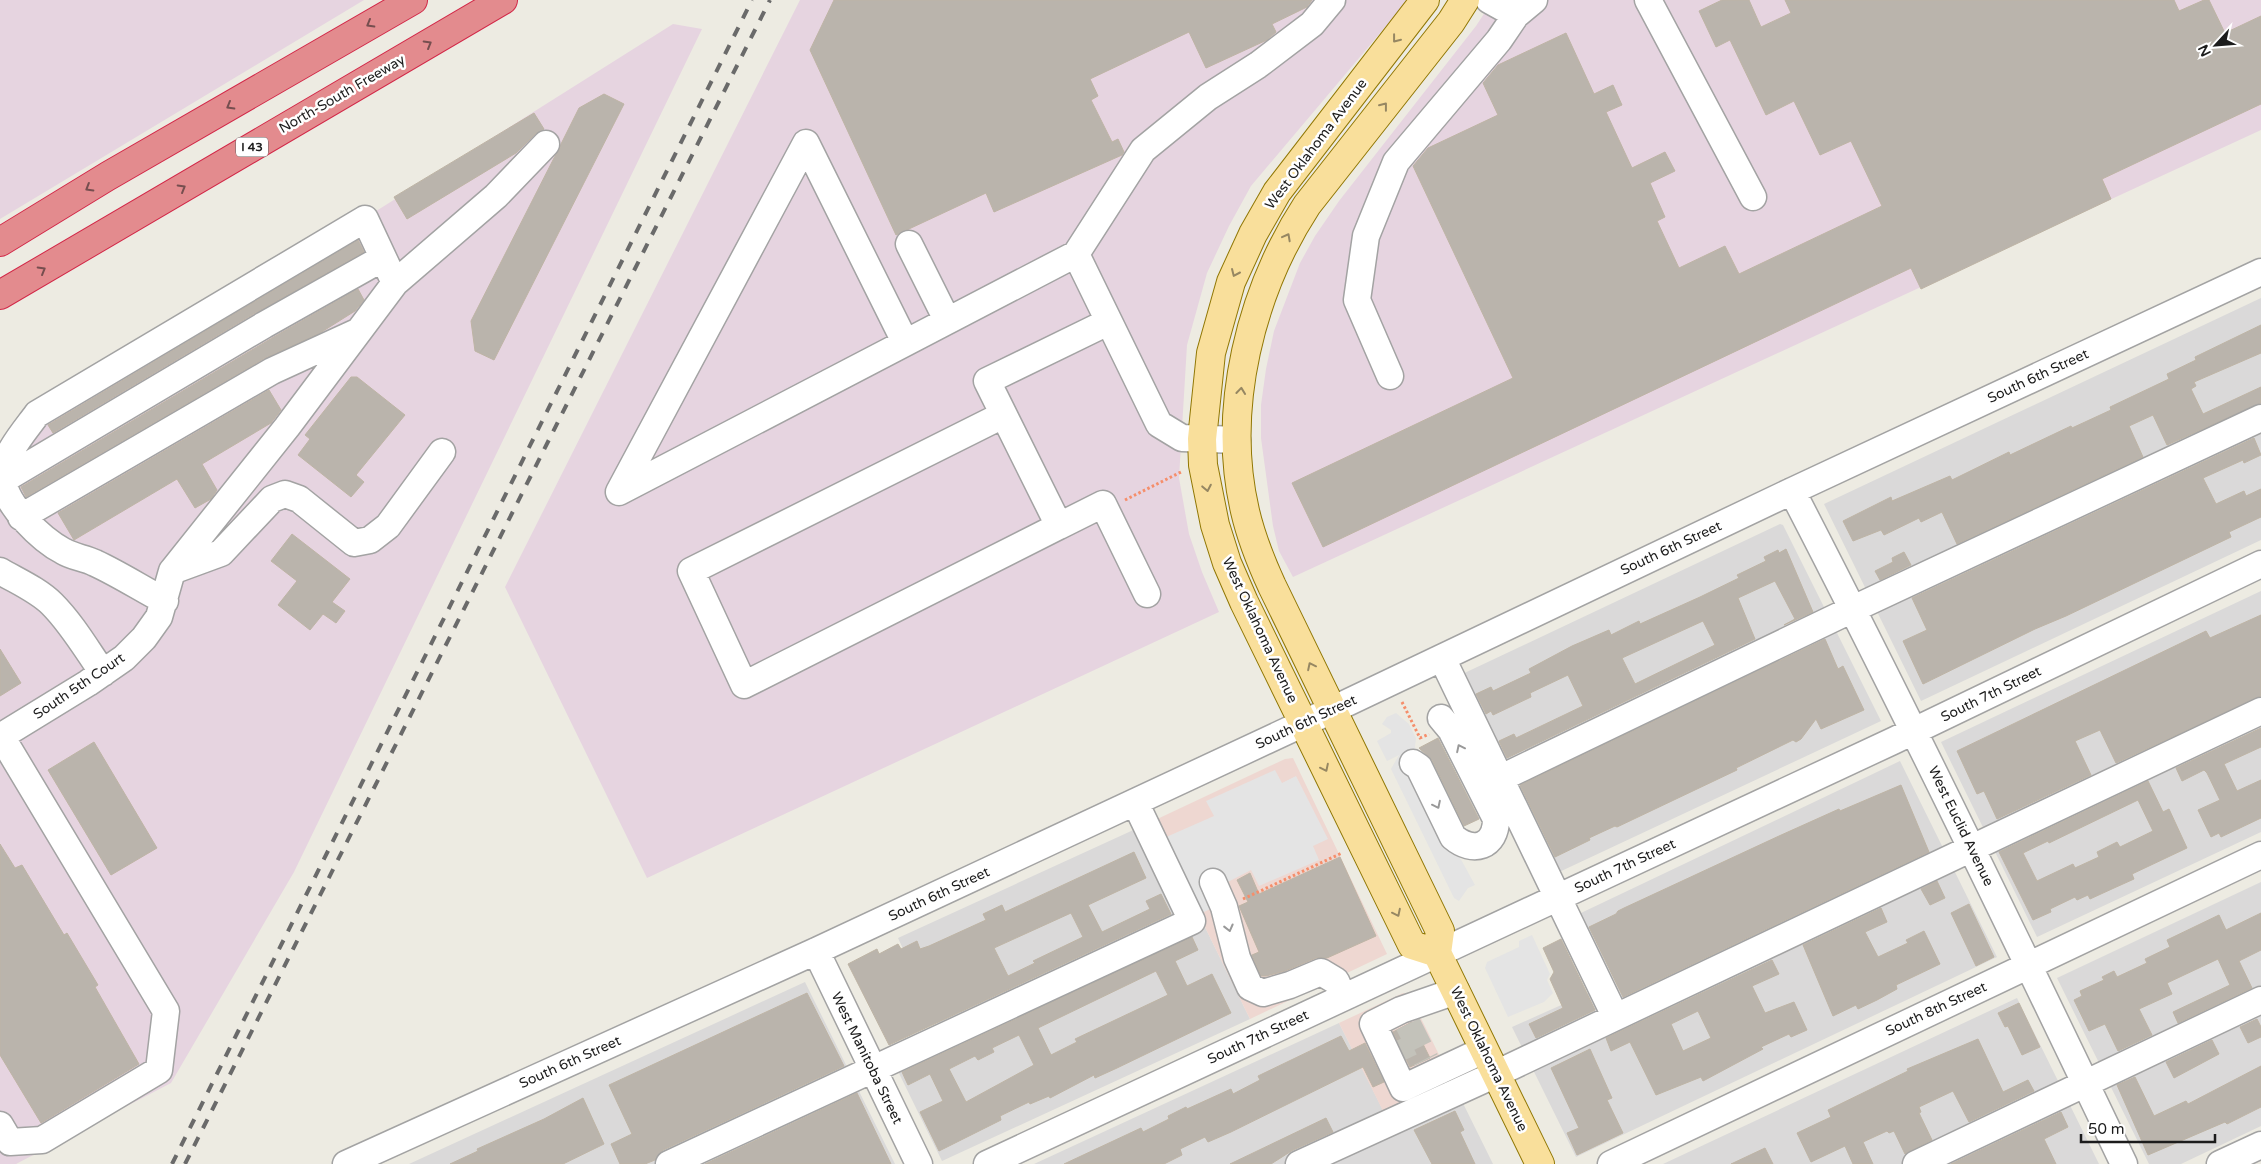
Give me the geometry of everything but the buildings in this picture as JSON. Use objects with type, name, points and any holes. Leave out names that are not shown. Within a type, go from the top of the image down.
[{"type":"highway","points":[[0,242],[108,176],[413,0]]},
{"type":"highway","name":"North-South Freeway","points":[[0,295],[503,0]]},
{"type":"main road","name":"West Oklahoma Avenue","points":[[1425,0],[1278,192],[1253,234],[1231,282],[1211,353],[1202,439],[1202,465],[1208,495],[1227,563],[1303,724],[1412,945],[1438,953]]},
{"type":"main road","name":"West Oklahoma Avenue","points":[[1465,0],[1451,22],[1326,180],[1290,231],[1264,287],[1249,337],[1240,395],[1237,440],[1239,472],[1245,510],[1262,562],[1440,931],[1438,953],[1540,1164]]},
{"type":"street","points":[[905,342],[806,143],[619,492],[1076,254],[1143,150],[1208,97],[1258,64],[1312,24],[1332,0]]},
{"type":"street","points":[[1390,376],[1357,300],[1366,236],[1396,162],[1525,7],[1489,0]]},
{"type":"street","points":[[1648,0],[1753,197]]},
{"type":"street","points":[[172,571],[287,427],[395,284],[496,196],[546,144]]},
{"type":"street","points":[[165,601],[95,562],[63,551],[21,517],[10,502],[3,480],[6,461],[37,414],[365,219],[395,284]]},
{"type":"street","points":[[909,244],[947,320]]},
{"type":"street","points":[[1076,254],[1159,424],[1182,438],[1237,440]]},
{"type":"street","points":[[3,480],[383,258]]},
{"type":"street","name":"South 6th Street","points":[[346,1164],[816,951],[1303,724],[1792,491],[2261,272]]},
{"type":"street","points":[[1059,526],[986,381],[1108,322]]},
{"type":"street","points":[[21,517],[272,371],[359,331]]},
{"type":"street","points":[[1003,415],[691,570],[744,685],[1103,504],[1147,594]]},
{"type":"street","points":[[1501,778],[1853,609],[2261,418]]},
{"type":"street","points":[[172,571],[221,553],[272,499],[285,494],[299,499],[354,543],[370,540],[388,526],[442,452]]},
{"type":"street","name":"West Euclid Avenue","points":[[1792,491],[1973,848],[2124,1164]]},
{"type":"street","name":"South 7th Street","points":[[987,1164],[1914,731],[2261,564]]},
{"type":"street","points":[[0,571],[31,588],[52,603],[67,620],[103,673]]},
{"type":"street","name":"South 5th Court","points":[[1,736],[124,658],[144,638],[159,617],[172,571]]},
{"type":"street","points":[[1442,658],[1615,1016]]},
{"type":"street","points":[[1299,1164],[1490,1062],[1615,1016],[2261,711]]},
{"type":"street","points":[[1413,763],[1418,767],[1453,837],[1460,844],[1474,847],[1484,844],[1496,830],[1496,819],[1451,730],[1441,718]]},
{"type":"street","points":[[0,1125],[10,1142],[42,1140],[159,1070],[166,1011],[1,736]]},
{"type":"street","points":[[669,1164],[1192,921],[1135,802]]},
{"type":"street","name":"South 8th Street","points":[[1611,1164],[1651,1155],[2028,966],[2261,855]]},
{"type":"street","points":[[1213,882],[1224,907],[1237,958],[1250,987],[1263,993],[1290,986],[1321,972],[1336,981],[1343,997]]},
{"type":"street","name":"West Manitoba Street","points":[[816,951],[919,1164]]},
{"type":"street","points":[[1372,984],[1409,1046],[1490,1062]]},
{"type":"street","points":[[1409,1046],[1456,991]]},
{"type":"street","points":[[1916,1164],[2085,1082],[2261,1000]]},
{"type":"street","points":[[2220,1164],[2261,1145]]},
{"type":"path","points":[[1106,509],[1181,472]]},
{"type":"path","points":[[1402,702],[1419,735]]},
{"type":"path","points":[[1224,907],[1342,853]]},
{"type":"shaded area","points":[[0,0],[364,0],[0,219]]},
{"type":"shaded area","points":[[800,0],[1408,0],[1251,186],[1229,226],[1207,273],[1187,345],[1179,478],[1189,534],[1202,572],[1219,612],[647,878],[505,587]]},
{"type":"shaded area","points":[[1493,0],[2261,0],[2261,130],[1293,577],[1279,551],[1273,526],[1261,438],[1261,405],[1274,331],[1300,263],[1315,236],[1339,201],[1476,26]]},
{"type":"shaded area","points":[[673,24],[702,29],[294,872],[171,1083],[16,1164],[0,1164],[0,448]]},
{"type":"shaded area","points":[[2261,298],[2261,540],[1921,701],[1824,504]]},
{"type":"shaded area","points":[[1780,524],[1783,525],[1881,721],[1540,881],[1456,677]]},
{"type":"shaded area","points":[[2261,591],[2261,832],[2037,937],[1941,742]]},
{"type":"shaded area","points":[[1396,713],[1409,724],[1416,738],[1415,747],[1452,843],[1475,885],[1468,888],[1459,901],[1454,898],[1391,769],[1399,755],[1387,761],[1377,741],[1391,733],[1391,730],[1382,724],[1387,717]]},
{"type":"shaded area","points":[[1293,758],[1387,954],[1250,1019],[1153,821],[1285,759]]},
{"type":"shaded area","points":[[1900,761],[1997,957],[1576,1157],[1512,1027],[1595,990],[1560,923]]},
{"type":"shaded area","points":[[1275,770],[1282,783],[1296,776],[1328,839],[1313,846],[1319,860],[1259,886],[1251,870],[1226,883],[1233,898],[1202,913],[1164,838],[1214,816],[1206,801]]},
{"type":"shaded area","points":[[1153,821],[1250,1019],[942,1161],[890,1055],[941,1030],[898,938]]},
{"type":"shaded area","points":[[2261,882],[2261,1126],[2181,1164],[2149,1164],[2057,978]]},
{"type":"shaded area","points":[[1532,935],[1550,974],[1547,980],[1553,993],[1544,1002],[1508,1017],[1485,968],[1487,962],[1519,947],[1519,941]]},
{"type":"shaded area","points":[[805,982],[895,1164],[409,1164]]},
{"type":"shaded area","points":[[1403,993],[1409,994],[1453,1083],[1385,1115],[1339,1023]]},
{"type":"shaded area","points":[[2017,998],[2099,1164],[1663,1164]]},
{"type":"shaded area","points":[[1339,1023],[1385,1114],[1453,1083],[1493,1164],[1034,1164]]},
{"type":"tunnel","points":[[1408,1024],[1426,1060]]},
{"type":"tunnel","points":[[1396,1041],[1405,1060]]},
{"type":"railway","points":[[172,1164],[752,0]]},
{"type":"railway","points":[[185,1164],[770,0]]}]
